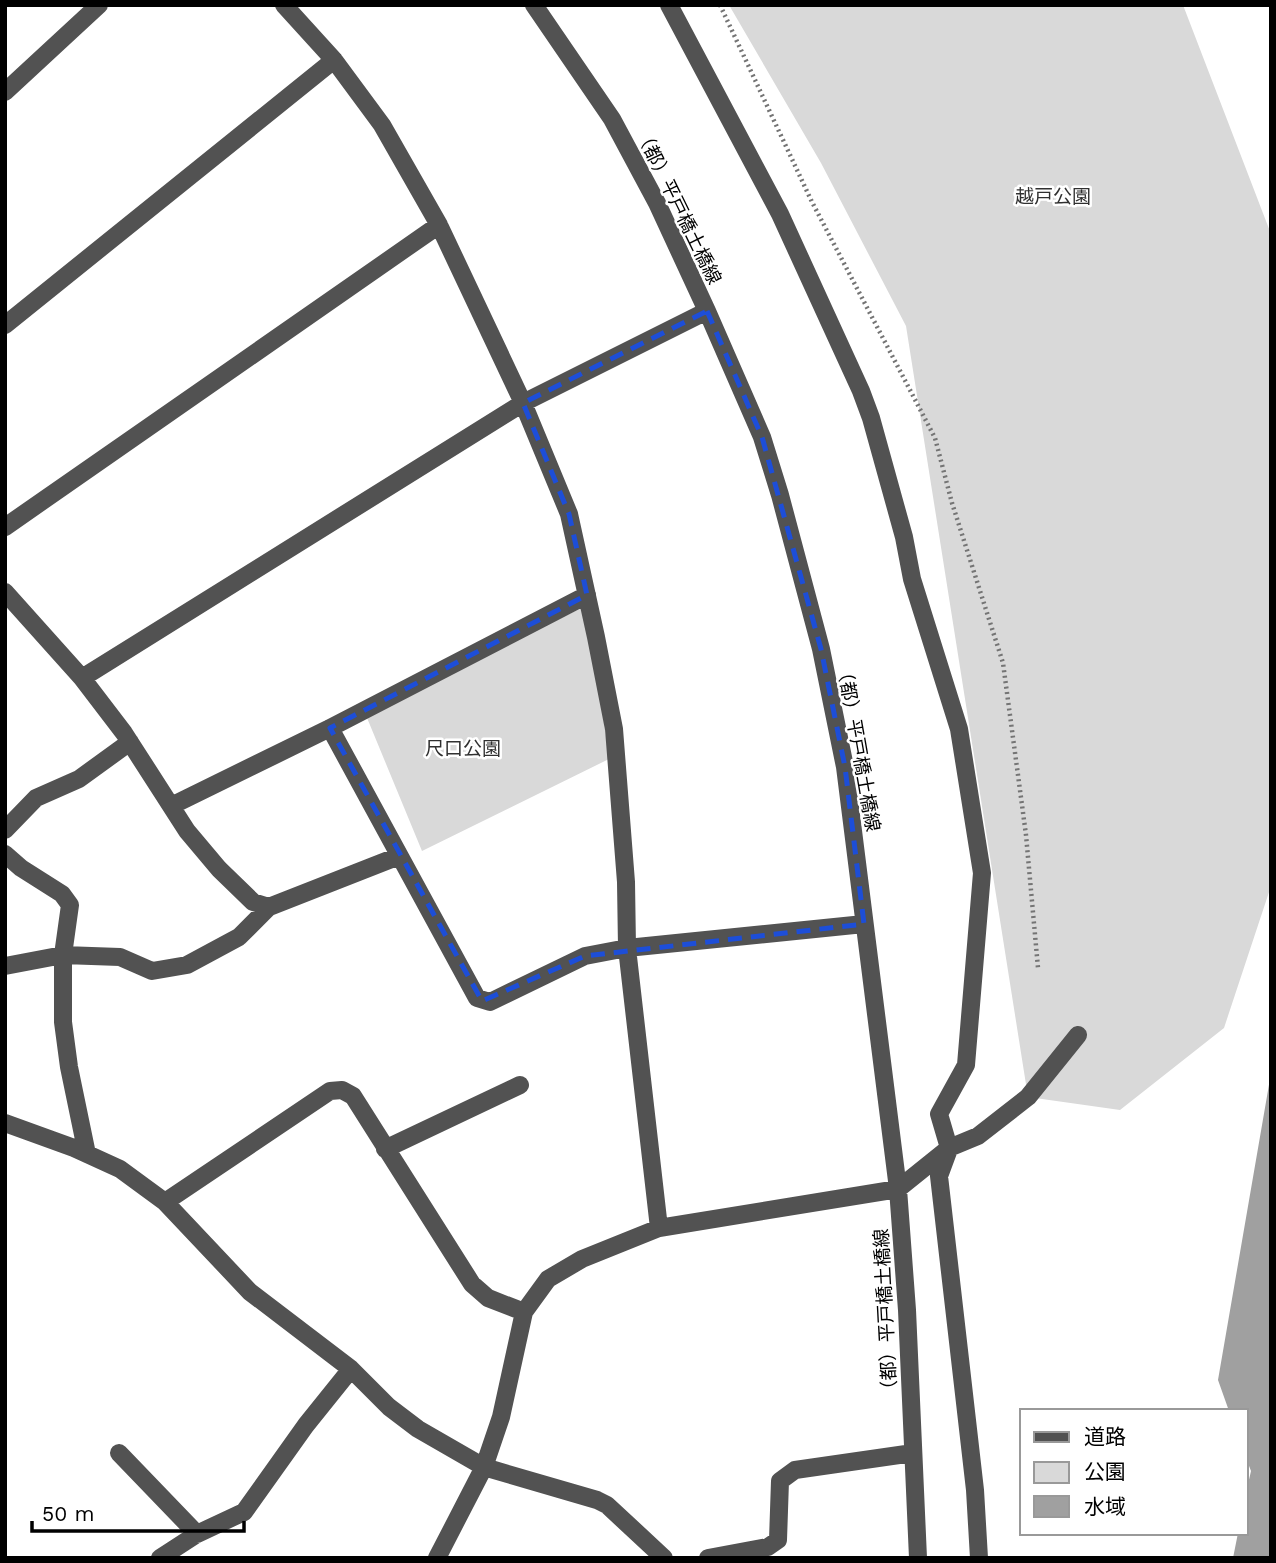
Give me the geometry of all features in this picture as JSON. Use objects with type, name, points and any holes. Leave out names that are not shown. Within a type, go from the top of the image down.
[{"type":"street","points":[[5,92],[99,5]]},
{"type":"street","points":[[285,5],[334,60],[382,125],[439,225],[523,403],[569,514],[614,729],[626,882],[627,948],[659,1228]]},
{"type":"street","name":"（都）平戸橋土橋線","points":[[534,5],[612,119],[657,203],[706,311],[762,437],[821,649],[845,767],[898,1189],[907,1310],[918,1558]]},
{"type":"street","points":[[669,5],[780,214],[861,391],[893,497],[912,579],[959,729],[982,873],[966,1065],[939,1114],[949,1148],[939,1176],[974,1477],[979,1558]]},
{"type":"street","points":[[5,325],[334,60]]},
{"type":"street","points":[[5,527],[439,225]]},
{"type":"street","points":[[82,678],[523,403],[706,311]]},
{"type":"street","points":[[5,592],[82,678],[130,742],[187,831],[219,869],[253,902],[269,907]]},
{"type":"street","points":[[171,806],[330,728],[587,595]]},
{"type":"street","points":[[330,728],[477,998],[482,1001],[490,1002],[585,956],[627,948],[863,924]]},
{"type":"street","points":[[5,830],[36,798],[79,779],[130,742]]},
{"type":"street","points":[[5,854],[21,868],[62,894],[70,905],[63,955],[64,1021],[69,1068],[87,1154]]},
{"type":"street","points":[[5,966],[25,960],[63,955],[120,957],[152,971],[187,965],[239,937],[269,907],[399,856]]},
{"type":"street","points":[[437,1558],[484,1467],[501,1417],[524,1312],[548,1279],[582,1259],[659,1228],[898,1189],[949,1148],[978,1136],[1028,1097],[1077,1035]]},
{"type":"street","points":[[385,1149],[520,1086]]},
{"type":"street","points":[[164,1202],[330,1091],[342,1090],[353,1096],[472,1284],[488,1298],[524,1312]]},
{"type":"street","points":[[5,1123],[120,1169],[164,1202],[250,1292],[351,1369],[389,1407],[418,1429],[484,1467],[607,1505],[664,1558]]},
{"type":"street","points":[[160,1558],[197,1534],[244,1512],[306,1425],[351,1369]]},
{"type":"street","points":[[118,1453],[197,1534]]},
{"type":"street","points":[[708,1558],[768,1547],[778,1539],[779,1481],[794,1470],[913,1453]]},
{"type":"path","points":[[720,5],[813,202],[935,438],[952,503],[1003,663],[1026,835],[1038,968]]},
{"type":"highlighted area","points":[[707,311],[762,437],[821,649],[845,767],[864,924],[585,956],[482,1001],[330,728],[587,595],[569,514],[523,403]]},
{"type":"green space","name":"越戸公園","points":[[729,5],[1183,5],[1271,234],[1271,886],[1224,1028],[1120,1110],[1028,1097],[906,326],[821,163]]},
{"type":"green space","name":"尺口公園","points":[[588,605],[609,759],[422,851],[365,713]]},
{"type":"water","points":[[1271,1073],[1271,1558],[1233,1558],[1238,1535],[1248,1535],[1248,1484],[1251,1471],[1248,1463],[1248,1409],[1228,1409],[1218,1380]]}]
